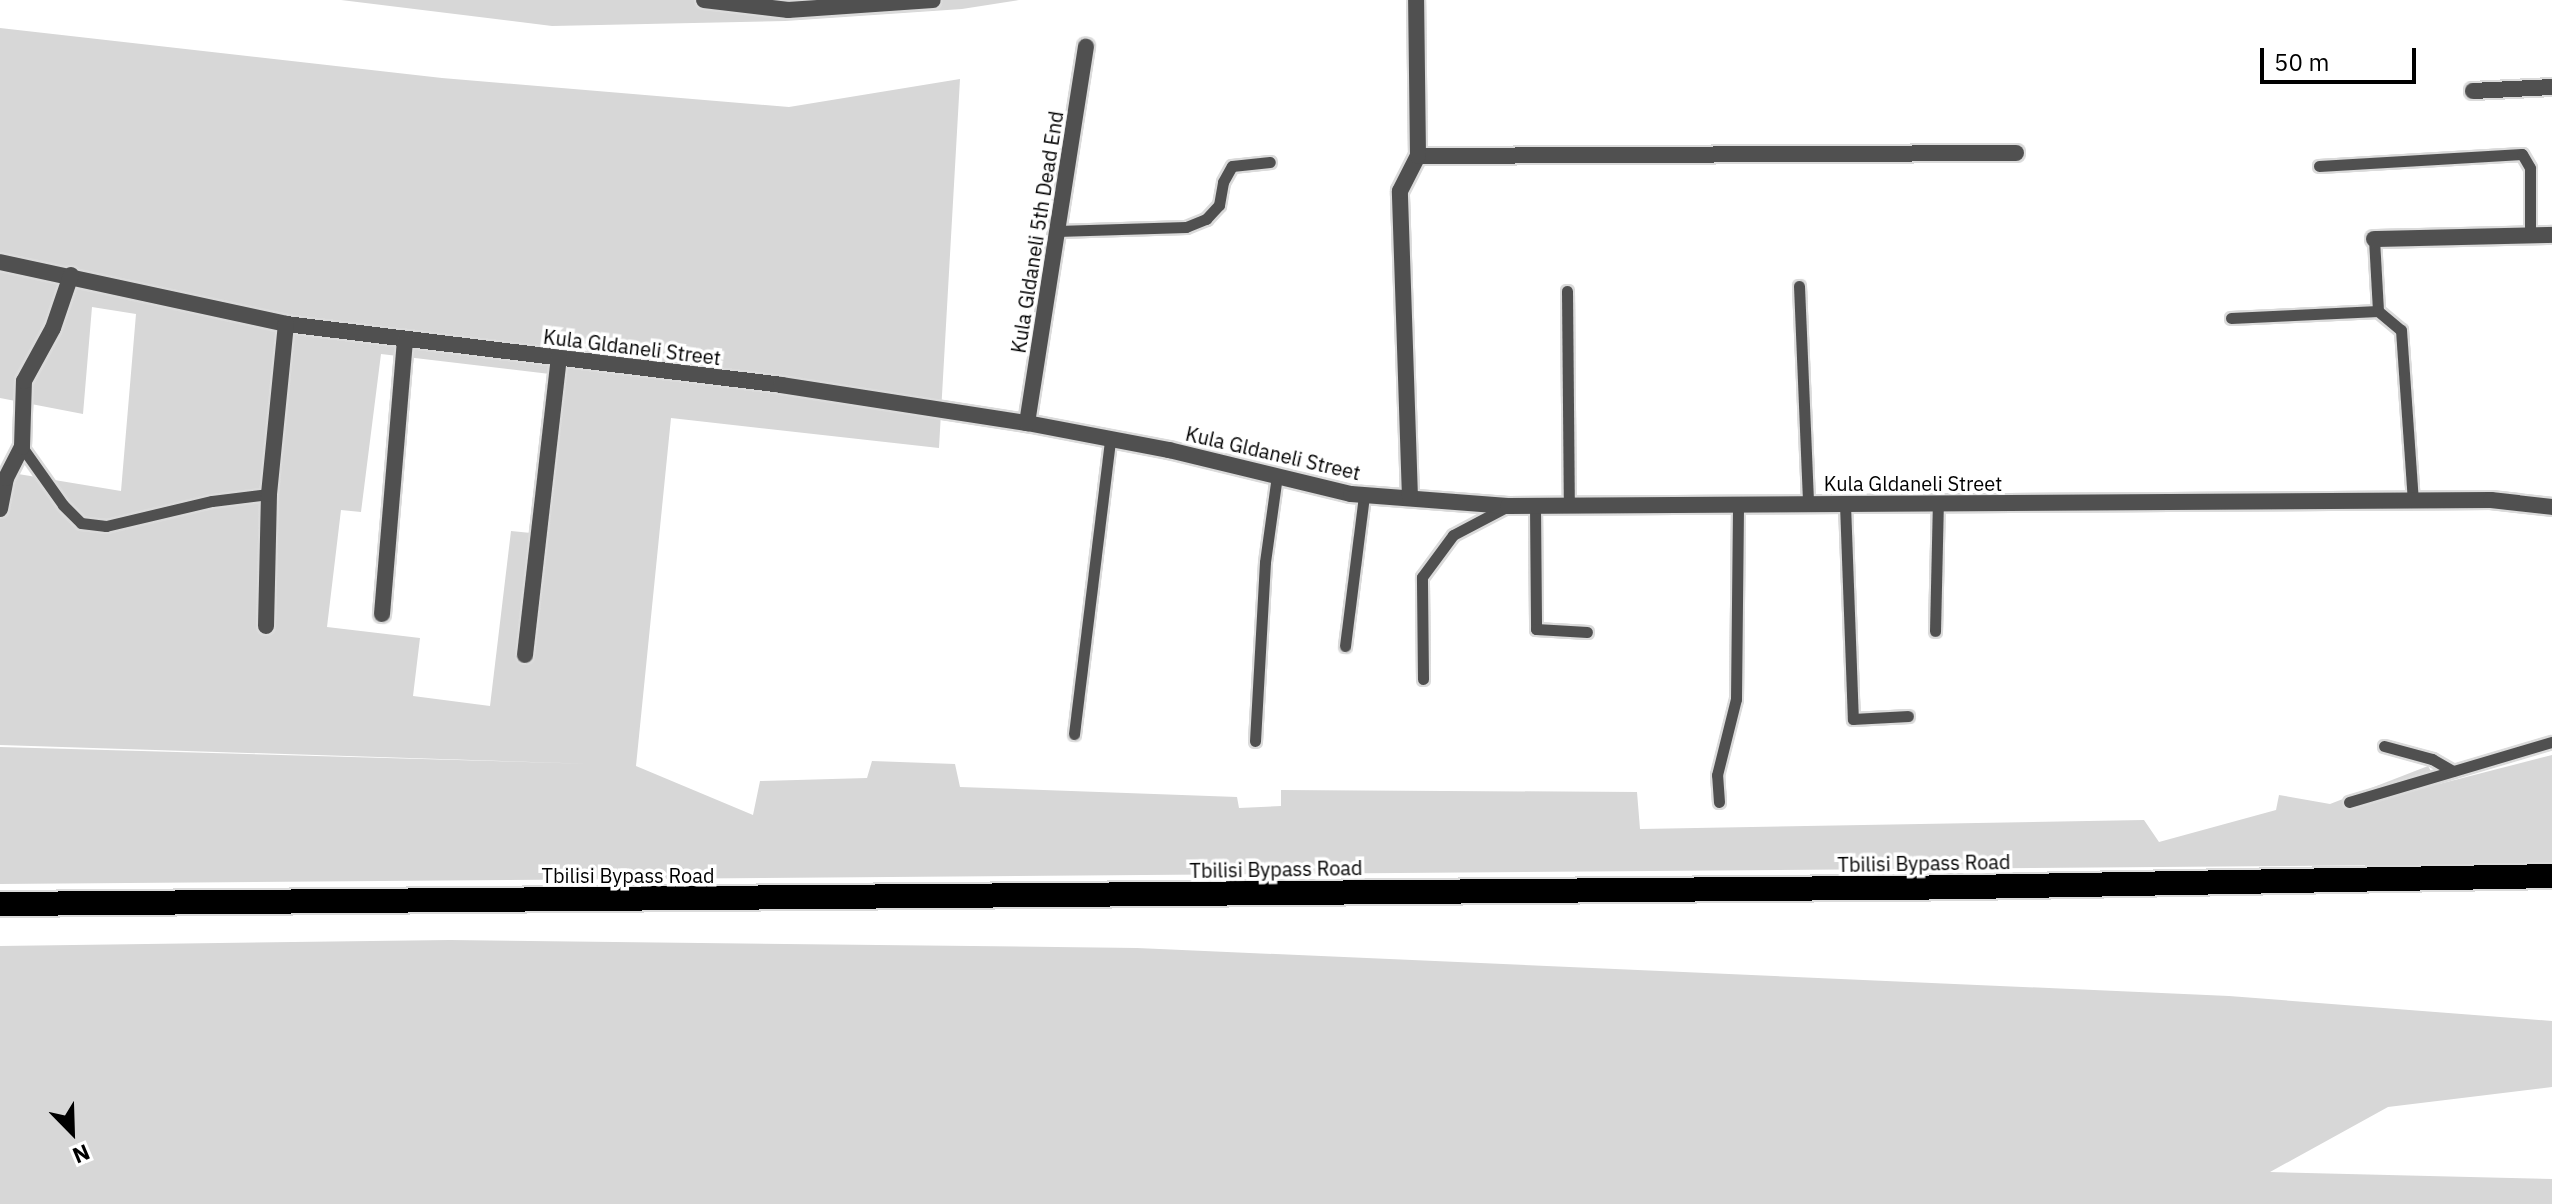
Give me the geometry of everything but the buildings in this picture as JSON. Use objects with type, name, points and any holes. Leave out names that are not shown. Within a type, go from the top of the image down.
[{"type":"highway","name":"Tbilisi Bypass Road","points":[[0,904],[1955,887],[2552,876]]},
{"type":"street","points":[[704,0],[788,10],[933,0]]},
{"type":"street","points":[[1410,498],[1400,191],[1418,156],[1416,0]]},
{"type":"street","name":"Kula Gldaneli 5th Dead End","points":[[1027,423],[1086,47]]},
{"type":"street","points":[[2473,91],[2552,87]]},
{"type":"street","points":[[1418,156],[2016,153]]},
{"type":"street","points":[[2374,239],[2552,235]]},
{"type":"street","name":"Kula Gldaneli Street","points":[[0,262],[286,324],[781,385],[1027,423],[1364,495],[1508,506],[2491,500],[2552,507]]},
{"type":"street","points":[[0,509],[6,478],[22,447],[24,381],[53,328],[71,275]]},
{"type":"street","points":[[266,626],[269,494],[286,324]]},
{"type":"street","points":[[382,614],[405,339]]},
{"type":"street","points":[[525,655],[559,358]]},
{"type":"lane","points":[[2319,166],[2522,154],[2530,168],[2530,235]]},
{"type":"lane","points":[[1057,231],[1186,227],[1206,219],[1219,205],[1223,182],[1232,166],[1270,162]]},
{"type":"lane","points":[[2374,239],[2378,311]]},
{"type":"lane","points":[[1799,286],[1808,504]]},
{"type":"lane","points":[[1567,291],[1569,506]]},
{"type":"lane","points":[[2231,318],[2378,311],[2401,330],[2413,501]]},
{"type":"lane","points":[[1074,734],[1110,439]]},
{"type":"lane","points":[[22,447],[63,505],[81,523],[106,526],[212,501],[269,494]]},
{"type":"lane","points":[[1255,741],[1265,562],[1277,476]]},
{"type":"lane","points":[[1345,646],[1364,495]]},
{"type":"lane","points":[[1935,631],[1938,503]]},
{"type":"lane","points":[[1845,504],[1853,719],[1908,716]]},
{"type":"lane","points":[[1719,802],[1717,775],[1736,699],[1738,505]]},
{"type":"lane","points":[[1423,679],[1422,577],[1453,535],[1508,506]]},
{"type":"lane","points":[[1535,506],[1536,629],[1587,632]]},
{"type":"lane","points":[[2349,802],[2552,742]]},
{"type":"lane","points":[[2384,746],[2432,759],[2453,771]]},
{"type":"shaded area","points":[[341,0],[1019,0],[962,9],[785,21],[552,26]]},
{"type":"shaded area","points":[[0,28],[442,78],[789,107],[960,79],[939,448],[671,418],[636,766],[753,815],[760,781],[867,778],[872,761],[955,764],[960,787],[1237,797],[1239,808],[1281,806],[1281,790],[1637,792],[1640,829],[2144,820],[2159,842],[2276,810],[2279,795],[2330,804],[2428,766],[2439,784],[2552,755],[2552,864],[0,884],[0,747],[594,764],[0,745],[0,471],[121,491],[136,314],[92,307],[83,414],[0,398]],"holes":[[[381,354],[550,374],[531,533],[511,531],[490,706],[413,696],[420,638],[327,627],[341,510],[361,512]]]},
{"type":"shaded area","points":[[450,940],[1137,948],[2229,996],[2552,1021],[2552,1087],[2388,1107],[2270,1172],[2552,1179],[2552,1204],[0,1204],[0,946]]}]
